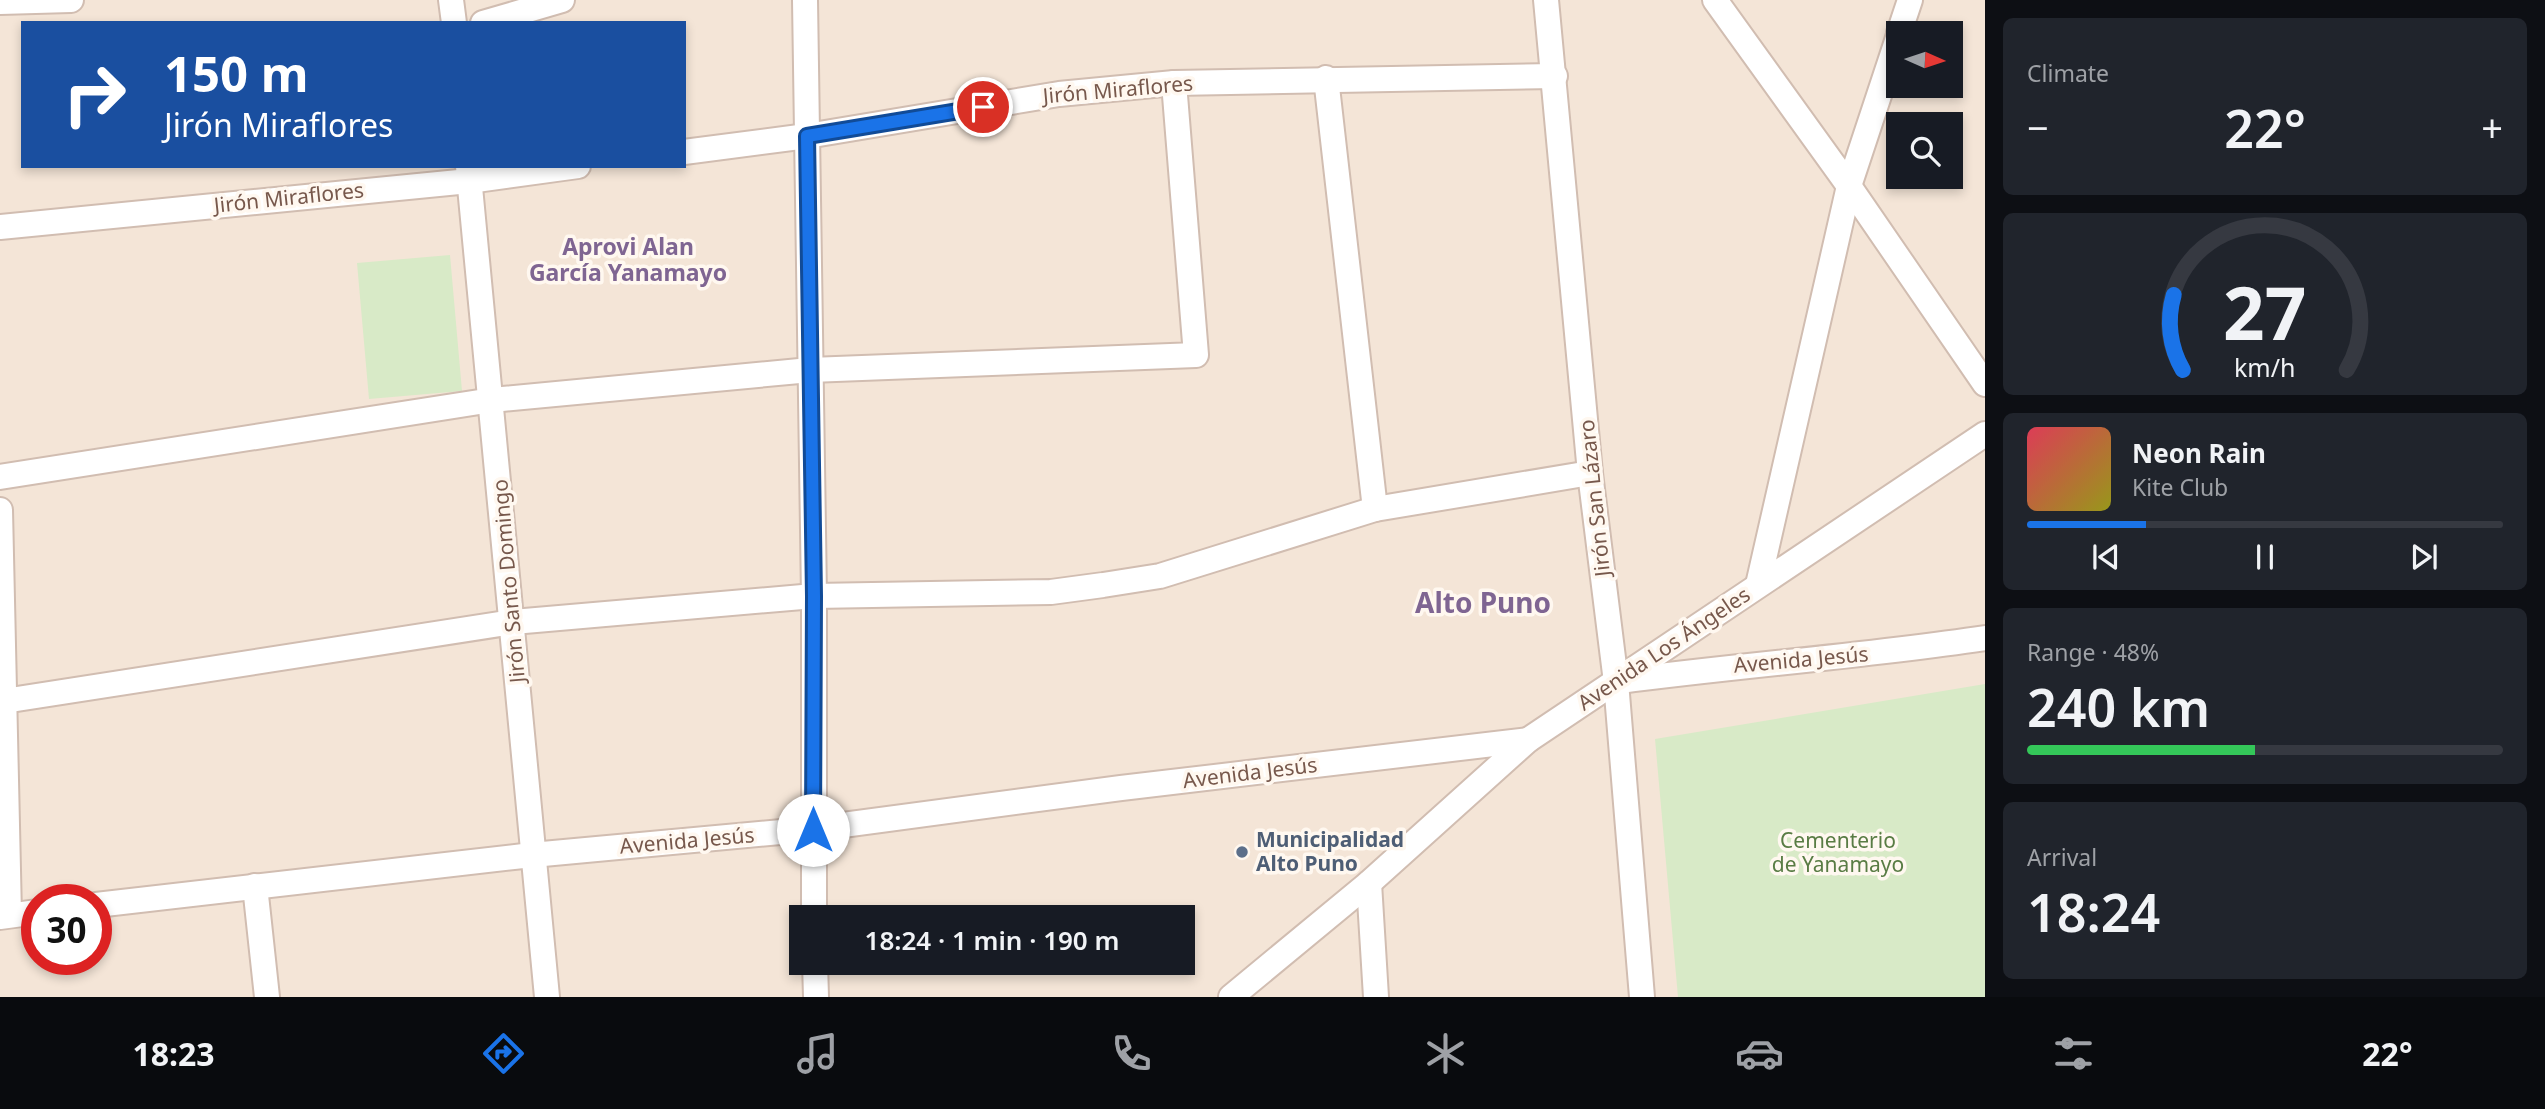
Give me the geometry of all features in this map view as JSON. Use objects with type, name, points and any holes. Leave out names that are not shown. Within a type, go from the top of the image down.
[{"type":"street","points":[[0,2],[71,0]]},
{"type":"street","points":[[451,0],[454,21]]},
{"type":"street","points":[[490,21],[562,0]]},
{"type":"street","points":[[805,0],[814,596],[814,905]]},
{"type":"street","name":"Jirón San Lázaro","points":[[1546,0],[1590,473],[1616,682],[1642,997]]},
{"type":"street","points":[[1715,0],[1849,186],[1985,384]]},
{"type":"street","name":"Avenida Los Ángeles","points":[[1903,21],[1910,0]]},
{"type":"street","name":"Avenida Los Ángeles","points":[[1231,997],[1369,883],[1528,740],[1758,585],[1849,186],[1886,74]]},
{"type":"street","name":"Jirón Miraflores","points":[[686,152],[807,136],[1059,94],[1174,83],[1326,78],[1555,76]]},
{"type":"street","points":[[1326,78],[1376,509]]},
{"type":"street","points":[[0,477],[492,400],[810,370],[1196,355],[1174,83]]},
{"type":"street","name":"Jirón Miraflores","points":[[0,227],[468,173],[547,168]]},
{"type":"street","name":"Jirón Santo Domingo","points":[[468,173],[492,400],[547,997]]},
{"type":"street","points":[[1758,585],[1985,434]]},
{"type":"street","points":[[4,701],[513,622],[814,596],[1051,592],[1160,576],[1376,509],[1590,473]]},
{"type":"street","points":[[0,509],[5,916]]},
{"type":"street","name":"Avenida Jesús","points":[[1616,682],[1725,667],[1880,653],[1985,638]]},
{"type":"street","name":"Avenida Jesús","points":[[112,903],[532,855],[813,830],[1121,788],[1528,740]]},
{"type":"street","points":[[1369,883],[1376,997]]},
{"type":"street","points":[[255,886],[267,997]]},
{"type":"street","points":[[815,975],[816,997]]},
{"type":"shaded area","points":[[0,0],[1985,0],[1985,997],[0,997]]},
{"type":"green space","points":[[450,255],[462,391],[369,399],[357,263]]},
{"type":"green space","name":"Cementerio de Yanamayo","points":[[1985,684],[1985,997],[1678,997],[1655,739]]},
{"type":"place","name":"Municipalidad Alto Puno","points":[[1242,852]]},
{"type":"district","name":"Aprovi Alan García Yanamayo","points":[[628,260]]},
{"type":"district","name":"Alto Puno","points":[[1483,603]]},
{"type":"route","points":[[813,830],[814,596],[807,136],[983,107]]}]
